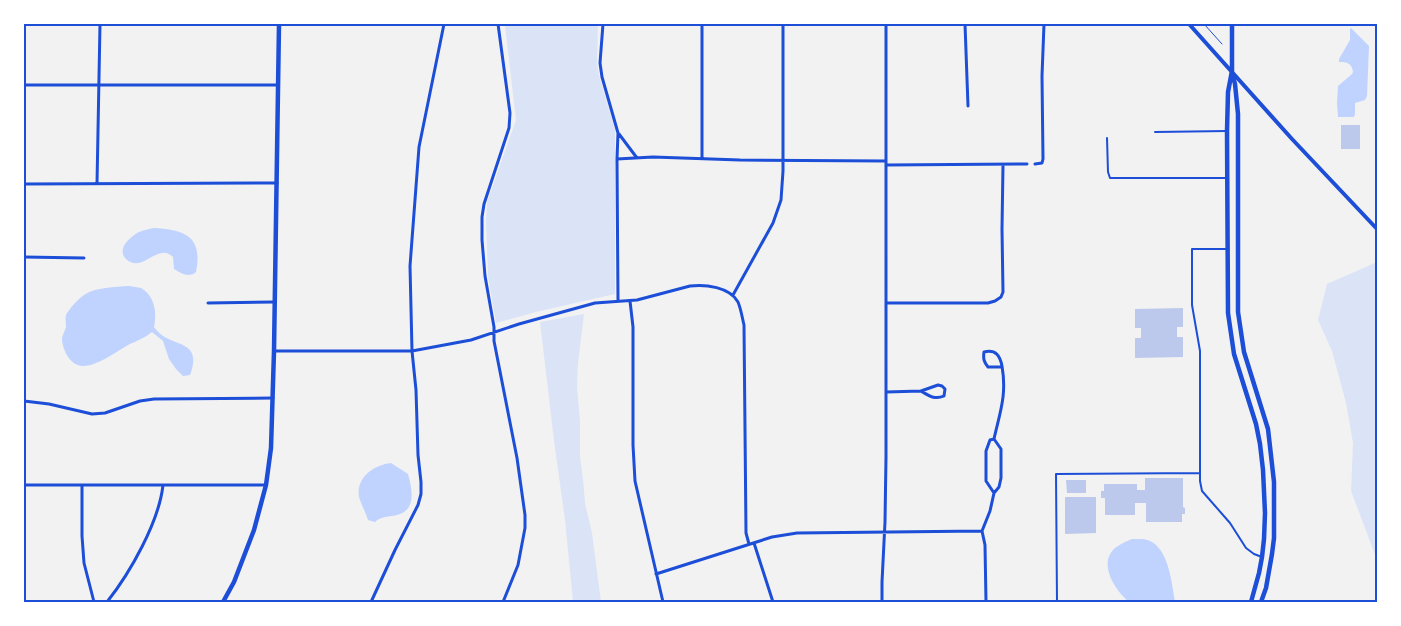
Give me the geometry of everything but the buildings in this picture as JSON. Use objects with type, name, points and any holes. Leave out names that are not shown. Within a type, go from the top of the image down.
[{"type":"main road","points":[[223,602],[234,582],[249,546],[261,509],[271,448],[280,24]]},
{"type":"main road","points":[[1232,24],[1232,71],[1237,98],[1238,312],[1244,352],[1268,430],[1273,467],[1275,505],[1272,558],[1261,602]]},
{"type":"main road","points":[[1232,71],[1228,92],[1227,131],[1228,313],[1234,354],[1256,424],[1260,444],[1265,512],[1262,557],[1251,602]]},
{"type":"main road","points":[[1228,167],[1238,167]]},
{"type":"main road","points":[[1228,178],[1238,178]]},
{"type":"main road","points":[[1228,251],[1238,251]]},
{"type":"main road","points":[[1234,354],[1244,352]]},
{"type":"main road","points":[[1263,468],[1273,467]]},
{"type":"main road","points":[[1262,557],[1272,558]]},
{"type":"street","points":[[97,184],[100,24]]},
{"type":"street","points":[[371,602],[418,505],[421,494],[412,350],[410,266],[418,161],[444,24]]},
{"type":"street","points":[[498,24],[510,113],[508,128],[484,204],[482,240],[494,341],[517,458],[525,515],[525,528],[518,565],[503,602]]},
{"type":"street","points":[[603,24],[600,56],[602,77],[618,133],[618,301]]},
{"type":"street","points":[[702,24],[702,158]]},
{"type":"street","points":[[733,295],[778,211],[782,188],[783,160],[783,24]]},
{"type":"street","points":[[882,602],[886,392],[886,24]]},
{"type":"street","points":[[965,24],[968,106]]},
{"type":"street","points":[[1035,164],[1042,163],[1044,159],[1042,76],[1044,24]]},
{"type":"street","points":[[1189,24],[1298,146],[1377,230]]},
{"type":"street","points":[[24,85],[279,85]]},
{"type":"street","points":[[618,133],[637,158]]},
{"type":"street","points":[[617,159],[702,158],[886,163],[1027,164]]},
{"type":"street","points":[[886,303],[988,303],[1000,297],[1003,292],[1003,165]]},
{"type":"street","points":[[24,184],[277,183]]},
{"type":"street","points":[[24,257],[84,258]]},
{"type":"street","points":[[274,351],[412,350],[471,340],[519,324],[595,304],[630,301],[699,285],[708,285],[733,295],[737,301],[744,325],[746,533],[752,544],[773,602]]},
{"type":"street","points":[[630,301],[633,327],[633,445],[635,481],[663,602]]},
{"type":"street","points":[[208,303],[274,302]]},
{"type":"street","points":[[986,602],[985,545],[982,531],[1001,478],[1001,449],[994,439],[1005,390],[1002,367],[999,355],[990,351],[984,352],[984,363],[988,367],[1002,367]]},
{"type":"street","points":[[886,392],[921,391],[938,385],[942,386],[946,392],[944,396],[931,398],[921,391]]},
{"type":"street","points":[[24,402],[49,404],[92,414],[105,413],[140,401],[154,399],[273,398]]},
{"type":"street","points":[[994,439],[990,440],[987,445],[986,481],[994,494]]},
{"type":"street","points":[[24,485],[266,485]]},
{"type":"street","points":[[82,485],[84,563],[94,602]]},
{"type":"street","points":[[108,602],[131,568],[149,531],[159,508],[163,485]]},
{"type":"street","points":[[656,574],[772,537],[797,533],[982,531]]},
{"type":"lane","points":[[1155,132],[1227,131]]},
{"type":"lane","points":[[1108,138],[1108,172],[1110,178],[1228,178]]},
{"type":"lane","points":[[1228,251],[1192,249],[1192,305],[1200,359],[1200,473],[1202,491],[1230,523],[1246,548],[1262,557]]},
{"type":"lane","points":[[1057,602],[1056,474],[1200,473]]},
{"type":"path","points":[[1204,24],[1222,44]]},
{"type":"shaded area","points":[[506,24],[598,24],[597,63],[599,76],[615,130],[615,294],[496,323],[488,276],[486,221],[487,202],[516,120]]},
{"type":"shaded area","points":[[1377,262],[1377,560],[1351,491],[1353,443],[1346,403],[1332,351],[1318,320],[1327,284]]},
{"type":"shaded area","points":[[584,314],[577,387],[580,420],[580,457],[585,503],[592,533],[601,602],[573,602],[565,520],[540,322]]},
{"type":"water","points":[[1351,28],[1369,46],[1367,96],[1365,100],[1355,103],[1354,117],[1338,117],[1338,86],[1353,72],[1349,64],[1339,62],[1350,40]]},
{"type":"water","points":[[154,228],[183,233],[189,237],[197,250],[196,272],[188,275],[174,269],[173,257],[166,253],[161,253],[136,263],[126,259],[123,255],[123,247],[128,240],[139,232]]},
{"type":"water","points":[[129,286],[146,291],[152,300],[155,311],[154,327],[160,334],[189,349],[192,354],[193,363],[190,375],[183,376],[176,369],[169,359],[163,341],[152,332],[94,364],[78,365],[68,356],[63,347],[62,338],[66,327],[66,315],[74,304],[84,295],[94,290]]},
{"type":"water","points":[[391,463],[408,474],[412,498],[408,509],[397,515],[382,518],[375,522],[368,520],[359,497],[360,484],[363,478],[373,469]]},
{"type":"water","points":[[1132,539],[1150,541],[1158,547],[1169,569],[1175,602],[1129,602],[1114,584],[1108,569],[1110,554],[1115,548]]}]
